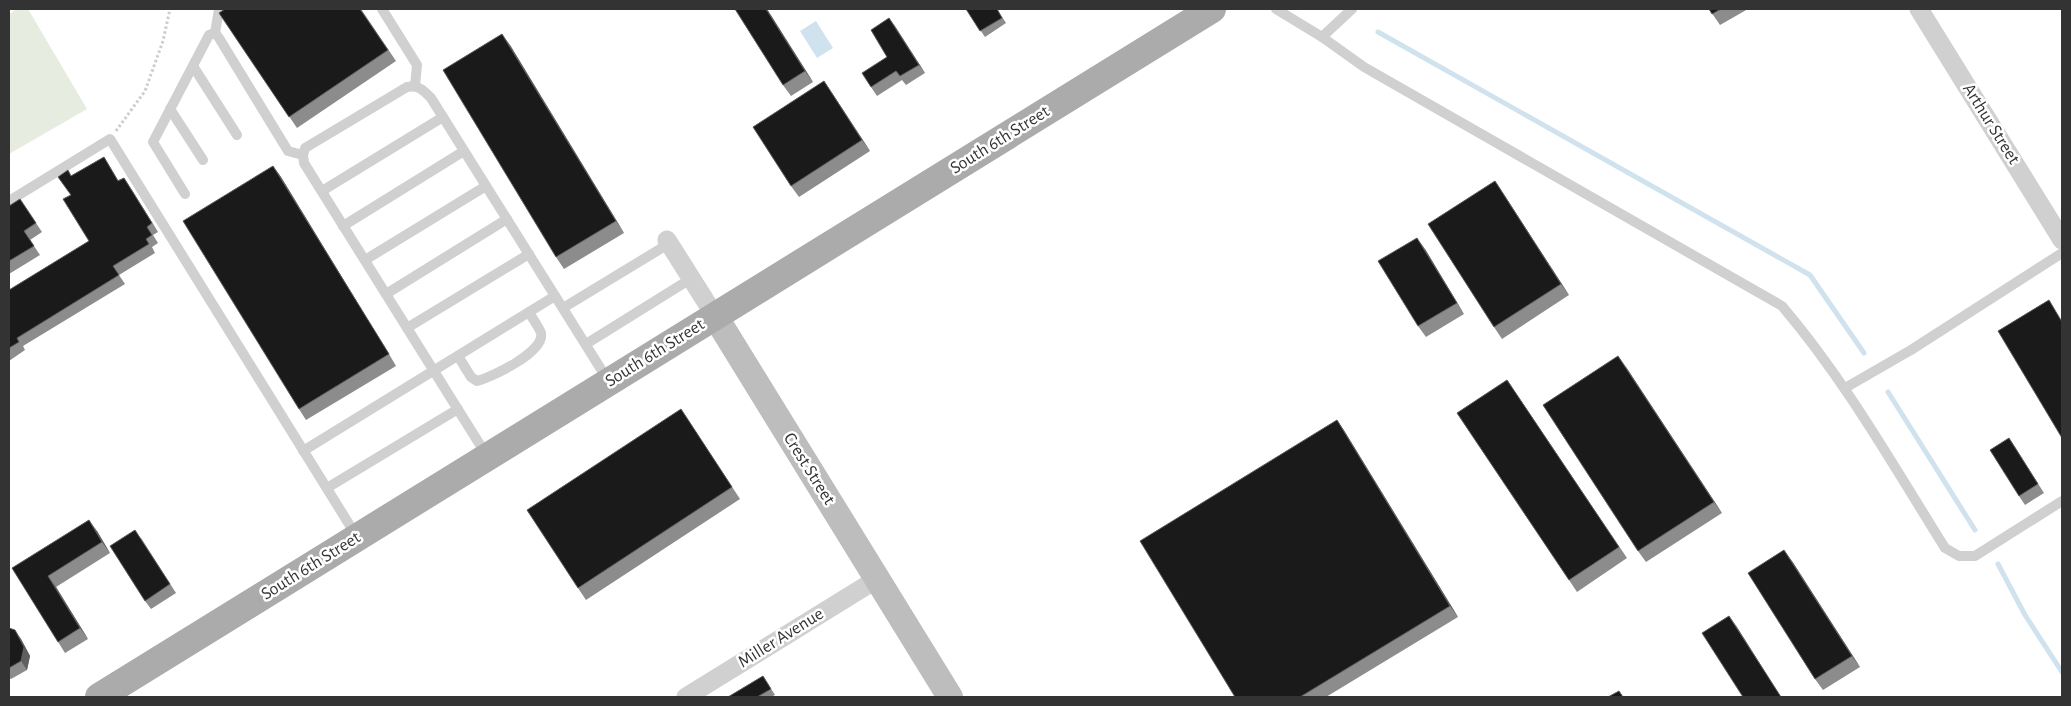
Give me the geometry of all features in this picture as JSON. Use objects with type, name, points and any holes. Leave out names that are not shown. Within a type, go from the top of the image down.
[{"type":"main road","name":"South 6th Street","points":[[107,695],[358,537],[1212,9]]},
{"type":"street","name":"Arthur Street","points":[[1919,9],[2062,240]]},
{"type":"street","name":"Crest Street","points":[[669,242],[950,697]]},
{"type":"street","name":"Miller Avenue","points":[[686,697],[877,578]]},
{"type":"lane","points":[[219,9],[215,33],[288,151],[303,155]]},
{"type":"lane","points":[[382,9],[417,65],[415,86]]},
{"type":"lane","points":[[1276,9],[1322,37],[1364,67],[1782,306],[1816,346],[1845,388],[1944,548],[1959,556],[1975,556],[2062,501]]},
{"type":"lane","points":[[1322,37],[1352,9]]},
{"type":"lane","points":[[184,194],[153,142],[209,35],[215,33]]},
{"type":"lane","points":[[193,66],[237,135]]},
{"type":"lane","points":[[487,457],[304,163],[303,155],[305,148],[408,87],[415,86],[427,93],[609,382]]},
{"type":"lane","points":[[170,109],[203,160]]},
{"type":"lane","points":[[322,191],[443,117]]},
{"type":"lane","points":[[9,201],[110,139],[358,537]]},
{"type":"lane","points":[[343,226],[464,151]]},
{"type":"lane","points":[[365,260],[486,186]]},
{"type":"lane","points":[[386,294],[507,219]]},
{"type":"lane","points":[[563,308],[669,242]]},
{"type":"lane","points":[[1845,388],[1911,350],[2062,253]]},
{"type":"lane","points":[[407,328],[529,254]]},
{"type":"lane","points":[[586,344],[692,278]]},
{"type":"lane","points":[[303,451],[555,296]]},
{"type":"lane","points":[[458,356],[471,377],[477,381],[489,378],[534,351],[540,344],[541,333],[529,312]]},
{"type":"lane","points":[[326,488],[458,409]]},
{"type":"path","points":[[110,139],[145,91],[163,41],[170,9]]},
{"type":"shaded area","points":[[17,9],[28,9],[87,109],[9,154],[9,14]]},
{"type":"water","points":[[816,21],[833,48],[817,58],[800,31]]},
{"type":"building","points":[[225,9],[360,9],[388,50],[289,117],[219,13]]},
{"type":"building","points":[[735,9],[766,9],[805,71],[783,85]]},
{"type":"building","points":[[966,9],[997,9],[1002,18],[980,31]]},
{"type":"building","points":[[1709,9],[1721,9],[1712,14]]},
{"type":"building","points":[[889,18],[919,65],[900,76],[896,71],[871,87],[862,73],[887,57],[871,30]]},
{"type":"building","points":[[502,34],[616,221],[556,257],[443,70]]},
{"type":"building","points":[[824,81],[862,140],[791,186],[753,127]]},
{"type":"building","points":[[104,157],[118,181],[124,178],[152,223],[147,227],[152,235],[146,239],[149,244],[113,266],[119,275],[17,338],[19,342],[9,348],[9,290],[89,241],[63,199],[71,195],[58,177],[68,170],[71,176]]},
{"type":"building","points":[[273,166],[389,354],[299,409],[183,221]]},
{"type":"building","points":[[1495,181],[1561,284],[1494,327],[1428,224]]},
{"type":"building","points":[[20,199],[36,223],[24,231],[34,246],[9,261],[9,206]]},
{"type":"building","points":[[1417,238],[1457,303],[1418,326],[1378,261]]},
{"type":"building","points":[[2049,300],[2062,322],[2062,438],[1998,331]]},
{"type":"building","points":[[1618,356],[1714,502],[1638,551],[1543,405]]},
{"type":"building","points":[[1507,380],[1619,547],[1569,580],[1457,413]]},
{"type":"building","points":[[681,409],[732,487],[578,588],[527,510]]},
{"type":"building","points":[[1337,420],[1450,606],[1300,697],[1235,697],[1140,541]]},
{"type":"building","points":[[2009,438],[2038,484],[2019,496],[1990,450]]},
{"type":"building","points":[[89,520],[102,542],[48,576],[80,628],[58,642],[12,568]]},
{"type":"building","points":[[135,530],[170,584],[145,601],[110,546]]},
{"type":"building","points":[[1784,550],[1852,656],[1815,679],[1748,573]]},
{"type":"building","points":[[1729,616],[1781,697],[1743,697],[1702,633]]},
{"type":"building","points":[[9,628],[15,630],[24,647],[21,661],[9,668]]},
{"type":"building","points":[[763,676],[771,689],[757,697],[728,697]]},
{"type":"building","points":[[1619,691],[1623,697],[1608,697]]},
{"type":"waterway","points":[[1378,32],[1810,275],[1864,353]]},
{"type":"waterway","points":[[1888,392],[1975,530]]},
{"type":"waterway","points":[[1998,564],[2025,615],[2062,672]]}]
